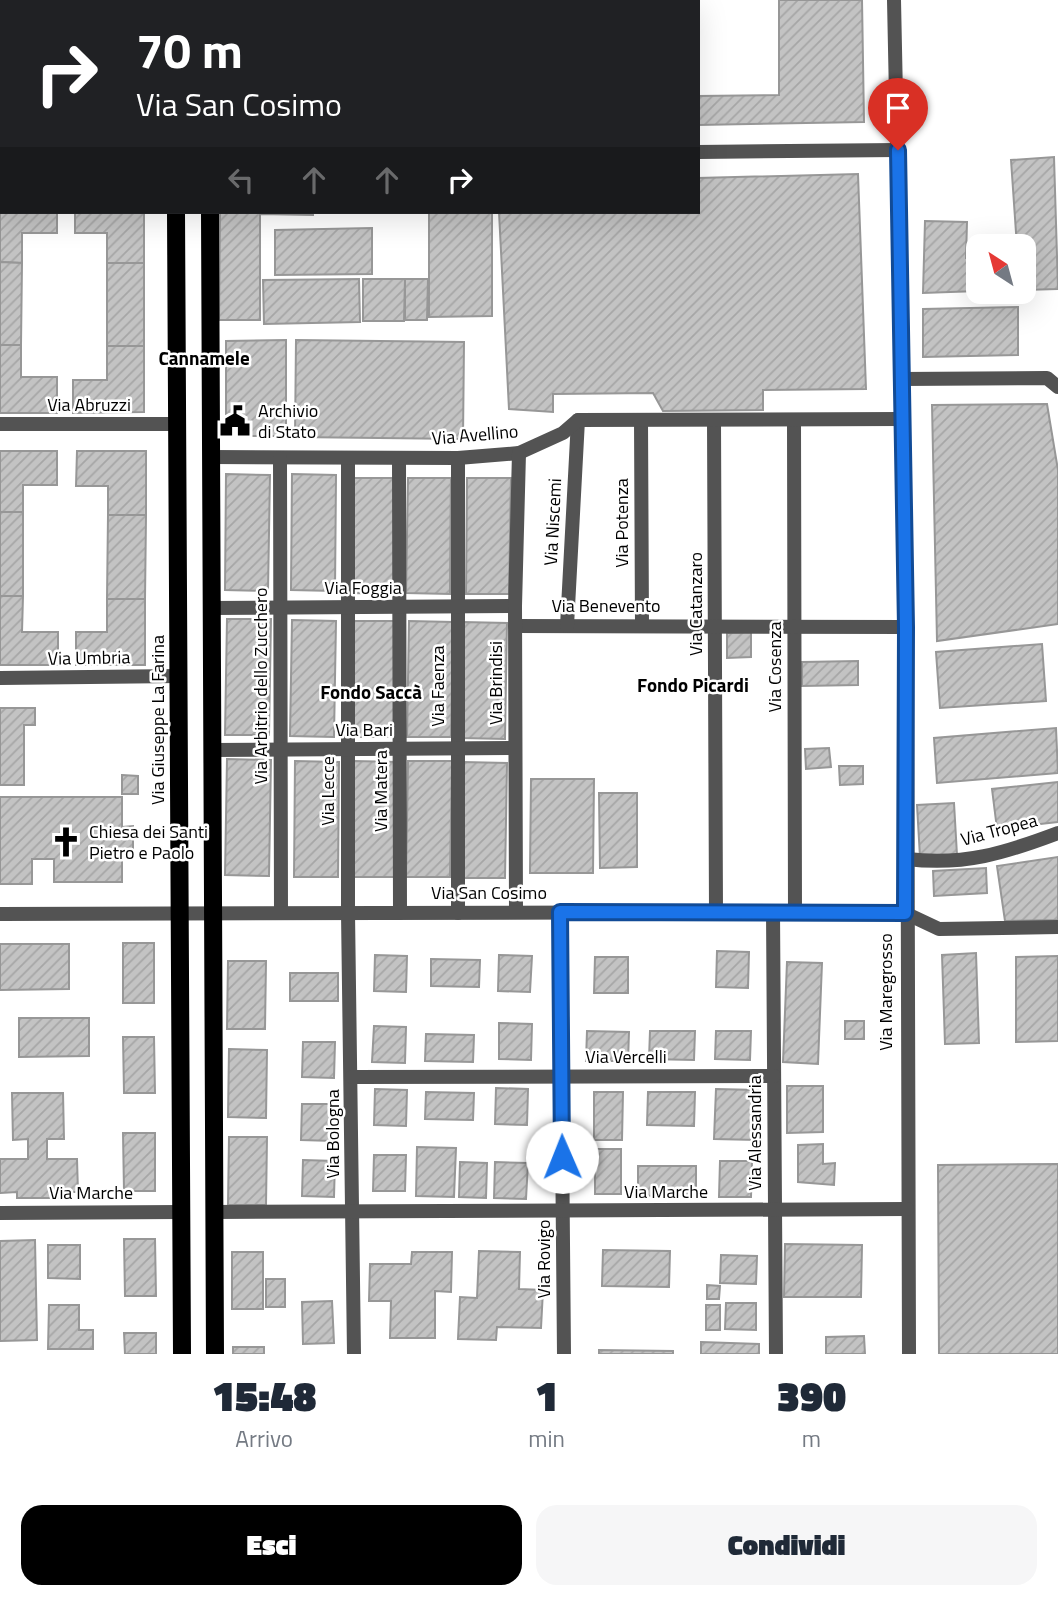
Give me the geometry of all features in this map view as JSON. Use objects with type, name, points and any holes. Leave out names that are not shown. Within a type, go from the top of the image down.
[{"type":"main road","name":"Via Giuseppe La Farina","points":[[176,214],[182,1354]]},
{"type":"main road","points":[[210,214],[215,1354]]},
{"type":"street","name":"Via Maregrosso","points":[[894,0],[906,627],[905,913],[909,1354]]},
{"type":"street","points":[[700,152],[898,150]]},
{"type":"street","points":[[901,379],[1047,378],[1058,387]]},
{"type":"street","points":[[578,420],[794,422],[902,419]]},
{"type":"street","name":"Via Avellino","points":[[211,457],[458,458],[519,453],[563,433],[578,420]]},
{"type":"street","name":"Via Niscemi","points":[[567,626],[578,420]]},
{"type":"street","name":"Via Potenza","points":[[641,420],[642,625]]},
{"type":"street","name":"Via Catanzaro","points":[[714,421],[716,912]]},
{"type":"street","name":"Via Cosenza","points":[[794,422],[795,912]]},
{"type":"street","name":"Via Abruzzi","points":[[0,424],[177,424]]},
{"type":"street","name":"Via Brindisi","points":[[516,912],[515,606],[519,453]]},
{"type":"street","name":"Via Arbitrio dello Zucchero","points":[[280,458],[281,914]]},
{"type":"street","name":"Via Matera","points":[[399,458],[401,913]]},
{"type":"street","name":"Via Faenza","points":[[458,458],[458,913]]},
{"type":"street","name":"Via Lecce","points":[[348,459],[348,913]]},
{"type":"street","name":"Via Foggia","points":[[212,608],[515,606]]},
{"type":"street","name":"Via Benevento","points":[[515,626],[906,627]]},
{"type":"street","name":"Via Umbria","points":[[0,678],[179,676]]},
{"type":"street","name":"Via Bari","points":[[213,750],[515,748]]},
{"type":"street","name":"Via Tropea","points":[[907,859],[942,863],[977,859],[1015,850],[1058,833]]},
{"type":"street","name":"Via San Cosimo","points":[[0,915],[773,911],[905,913],[939,929],[1058,927]]},
{"type":"street","name":"Via Alessandria","points":[[773,911],[776,1354]]},
{"type":"street","name":"Via Rovigo","points":[[560,912],[564,1354]]},
{"type":"street","name":"Via Bologna","points":[[348,913],[354,1354]]},
{"type":"street","name":"Via Vercelli","points":[[352,1077],[774,1076]]},
{"type":"street","name":"Via Marche","points":[[214,1212],[907,1209]]},
{"type":"street","name":"Via Marche","points":[[0,1213],[181,1212]]},
{"type":"building","points":[[779,0],[862,0],[864,122],[700,125],[700,96],[779,95]]},
{"type":"building","points":[[1054,157],[1058,289],[1036,290],[1036,234],[1016,234],[1011,160]]},
{"type":"building","points":[[858,174],[866,389],[763,390],[763,410],[663,411],[653,393],[553,394],[553,412],[509,409],[499,214],[700,214],[700,178]]},
{"type":"building","points":[[0,214],[57,214],[57,233],[22,233],[22,263],[0,262]]},
{"type":"building","points":[[75,214],[144,214],[144,263],[107,263],[107,233],[75,233]]},
{"type":"building","points":[[220,214],[260,214],[260,320],[219,320]]},
{"type":"building","points":[[429,214],[492,214],[492,316],[429,317]]},
{"type":"building","points":[[925,221],[967,222],[966,291],[923,293]]},
{"type":"building","points":[[372,228],[372,274],[275,275],[275,230]]},
{"type":"building","points":[[0,262],[22,263],[21,345],[0,345]]},
{"type":"building","points":[[107,263],[144,263],[144,346],[107,346]]},
{"type":"building","points":[[359,279],[360,322],[264,324],[263,280]]},
{"type":"building","points":[[363,279],[405,279],[404,321],[363,321]]},
{"type":"building","points":[[405,279],[428,279],[427,320],[405,320]]},
{"type":"building","points":[[1018,307],[1018,355],[923,357],[923,309]]},
{"type":"building","points":[[286,340],[286,436],[226,436],[226,341]]},
{"type":"building","points":[[296,340],[464,342],[463,439],[295,437]]},
{"type":"building","points":[[0,345],[21,345],[21,377],[57,377],[57,413],[0,413]]},
{"type":"building","points":[[107,346],[144,346],[144,412],[73,413],[73,380],[107,380]]},
{"type":"building","points":[[1047,404],[1058,470],[1058,624],[937,641],[932,405]]},
{"type":"building","points":[[0,451],[57,451],[57,485],[23,485],[23,512],[0,512]]},
{"type":"building","points":[[77,451],[146,451],[146,515],[108,515],[108,486],[76,486]]},
{"type":"building","points":[[226,474],[270,475],[268,591],[225,590]]},
{"type":"building","points":[[292,474],[336,475],[335,591],[291,590]]},
{"type":"building","points":[[352,478],[396,478],[394,594],[350,593]]},
{"type":"building","points":[[408,478],[451,478],[450,594],[406,593]]},
{"type":"building","points":[[467,478],[511,478],[509,594],[466,594]]},
{"type":"building","points":[[0,512],[23,512],[23,596],[0,596]]},
{"type":"building","points":[[108,515],[146,515],[145,599],[107,599]]},
{"type":"building","points":[[0,596],[23,596],[22,632],[58,632],[58,665],[0,665]]},
{"type":"building","points":[[107,599],[145,599],[145,665],[76,665],[76,632],[107,632]]},
{"type":"building","points":[[227,619],[271,619],[269,735],[225,735]]},
{"type":"building","points":[[292,620],[336,621],[334,737],[290,736]]},
{"type":"building","points":[[353,621],[397,621],[395,737],[351,737]]},
{"type":"building","points":[[409,621],[453,622],[451,737],[407,737]]},
{"type":"building","points":[[463,622],[507,623],[505,739],[462,738]]},
{"type":"building","points":[[751,632],[751,657],[727,658],[727,633]]},
{"type":"building","points":[[1042,644],[1046,701],[940,708],[936,652]]},
{"type":"building","points":[[858,661],[858,685],[802,686],[802,662]]},
{"type":"building","points":[[0,708],[35,708],[35,725],[24,725],[24,785],[0,785]]},
{"type":"building","points":[[1056,728],[1058,773],[937,783],[934,738]]},
{"type":"building","points":[[829,748],[831,767],[806,769],[805,749]]},
{"type":"building","points":[[227,759],[271,760],[269,876],[225,875]]},
{"type":"building","points":[[295,761],[339,762],[338,877],[294,877]]},
{"type":"building","points":[[354,761],[398,762],[396,877],[353,877]]},
{"type":"building","points":[[408,761],[452,761],[450,877],[406,877]]},
{"type":"building","points":[[463,762],[507,763],[505,878],[462,878]]},
{"type":"building","points":[[839,766],[863,766],[863,784],[840,785]]},
{"type":"building","name":"Chiesa dei Santi Pietro e Paolo","points":[[122,775],[138,776],[138,794],[122,794]]},
{"type":"building","points":[[531,779],[594,779],[593,873],[530,873]]},
{"type":"building","points":[[1058,782],[1058,822],[997,829],[992,789]]},
{"type":"building","points":[[599,793],[637,793],[637,867],[600,868]]},
{"type":"building","name":"Chiesa dei Santi Pietro e Paolo","points":[[0,797],[122,797],[122,827],[133,826],[133,857],[122,857],[122,882],[54,882],[54,859],[32,859],[32,884],[0,884]]},
{"type":"building","points":[[954,803],[957,855],[920,857],[917,805]]},
{"type":"building","points":[[1058,857],[1058,920],[1005,921],[997,866]]},
{"type":"building","points":[[986,868],[987,893],[934,896],[933,871]]},
{"type":"building","points":[[123,943],[154,943],[154,1003],[123,1003]]},
{"type":"building","points":[[0,944],[69,944],[69,989],[0,990]]},
{"type":"building","points":[[717,951],[749,952],[748,988],[716,987]]},
{"type":"building","points":[[976,953],[979,1043],[945,1044],[942,955]]},
{"type":"building","points":[[375,955],[407,956],[406,992],[374,991]]},
{"type":"building","points":[[499,955],[532,956],[530,992],[498,991]]},
{"type":"building","points":[[1058,956],[1058,1041],[1016,1042],[1016,957]]},
{"type":"building","points":[[595,957],[628,957],[628,993],[594,993]]},
{"type":"building","points":[[431,959],[480,960],[479,987],[431,986]]},
{"type":"building","points":[[228,961],[266,961],[265,1029],[227,1029]]},
{"type":"building","points":[[787,962],[822,963],[818,1064],[783,1062]]},
{"type":"building","points":[[290,973],[338,973],[338,1001],[290,1001]]},
{"type":"building","points":[[19,1018],[89,1018],[89,1056],[19,1057]]},
{"type":"building","points":[[845,1021],[864,1021],[864,1039],[845,1039]]},
{"type":"building","points":[[499,1023],[532,1024],[531,1060],[499,1059]]},
{"type":"building","points":[[374,1026],[406,1027],[405,1063],[372,1062]]},
{"type":"building","points":[[587,1031],[629,1032],[628,1061],[586,1061]]},
{"type":"building","points":[[650,1031],[695,1031],[694,1060],[649,1059]]},
{"type":"building","points":[[716,1031],[751,1031],[750,1060],[715,1059]]},
{"type":"building","points":[[426,1034],[474,1035],[473,1062],[425,1061]]},
{"type":"building","points":[[123,1037],[154,1037],[155,1093],[124,1093]]},
{"type":"building","points":[[303,1042],[335,1042],[334,1078],[302,1077]]},
{"type":"building","points":[[229,1049],[267,1050],[266,1118],[228,1117]]},
{"type":"building","points":[[787,1086],[823,1086],[823,1132],[787,1133]]},
{"type":"building","points":[[496,1088],[528,1089],[527,1125],[495,1124]]},
{"type":"building","points":[[375,1089],[407,1090],[406,1126],[374,1125]]},
{"type":"building","points":[[716,1089],[758,1090],[757,1140],[714,1139]]},
{"type":"building","points":[[426,1092],[474,1093],[473,1120],[425,1119]]},
{"type":"building","points":[[594,1092],[623,1092],[622,1140],[594,1140]]},
{"type":"building","points":[[648,1092],[695,1092],[694,1126],[647,1125]]},
{"type":"building","points":[[12,1093],[63,1093],[64,1139],[47,1139],[47,1159],[77,1159],[78,1192],[60,1192],[60,1198],[17,1198],[17,1192],[0,1193],[0,1159],[28,1159],[28,1139],[13,1140]]},
{"type":"building","points":[[302,1104],[334,1104],[333,1141],[301,1140]]},
{"type":"building","points":[[123,1133],[155,1133],[155,1191],[124,1191]]},
{"type":"building","points":[[229,1137],[267,1137],[266,1205],[228,1205]]},
{"type":"building","points":[[823,1144],[823,1164],[835,1163],[834,1185],[798,1182],[798,1145]]},
{"type":"building","points":[[417,1147],[456,1148],[454,1197],[416,1196]]},
{"type":"building","points":[[595,1149],[621,1149],[621,1194],[595,1194]]},
{"type":"building","points":[[374,1155],[406,1155],[405,1191],[373,1191]]},
{"type":"building","points":[[303,1160],[335,1161],[334,1197],[302,1196]]},
{"type":"building","points":[[720,1161],[752,1161],[751,1197],[719,1197]]},
{"type":"building","points":[[460,1162],[487,1163],[486,1198],[459,1197]]},
{"type":"building","points":[[495,1162],[528,1163],[526,1199],[494,1198]]},
{"type":"building","points":[[1058,1164],[1058,1354],[939,1354],[938,1165]]},
{"type":"building","points":[[638,1166],[696,1166],[696,1195],[638,1196]]},
{"type":"building","points":[[124,1239],[155,1239],[156,1296],[125,1296]]},
{"type":"building","points":[[35,1240],[37,1340],[0,1341],[0,1241]]},
{"type":"building","points":[[785,1244],[862,1245],[861,1297],[784,1297]]},
{"type":"building","points":[[48,1245],[80,1245],[80,1279],[48,1278]]},
{"type":"building","points":[[603,1250],[670,1251],[669,1287],[602,1286]]},
{"type":"building","points":[[479,1251],[520,1252],[519,1289],[543,1290],[541,1328],[497,1327],[496,1340],[458,1339],[460,1297],[477,1298]]},
{"type":"building","points":[[232,1252],[263,1252],[263,1309],[232,1309]]},
{"type":"building","points":[[412,1252],[452,1252],[451,1292],[435,1291],[435,1338],[390,1338],[391,1301],[369,1301],[370,1264],[411,1264]]},
{"type":"building","points":[[721,1255],[757,1256],[756,1284],[720,1283]]},
{"type":"building","points":[[266,1279],[285,1279],[285,1307],[266,1307]]},
{"type":"building","points":[[707,1285],[720,1286],[719,1299],[707,1299]]},
{"type":"building","points":[[332,1301],[334,1343],[303,1344],[302,1302]]},
{"type":"building","points":[[726,1303],[756,1303],[756,1330],[725,1329]]},
{"type":"building","points":[[49,1305],[79,1305],[79,1330],[93,1330],[93,1349],[48,1349]]},
{"type":"building","points":[[706,1305],[720,1305],[720,1330],[706,1330]]},
{"type":"building","points":[[124,1333],[156,1333],[156,1354],[125,1354]]},
{"type":"building","points":[[864,1336],[865,1354],[826,1354],[826,1337]]},
{"type":"building","points":[[701,1342],[759,1344],[759,1354],[701,1354]]},
{"type":"building","points":[[233,1347],[264,1347],[264,1354],[233,1354]]},
{"type":"building","points":[[599,1350],[673,1351],[673,1354],[599,1354]]},
{"type":"place","name":"Archivio di Stato","points":[[235,421]]},
{"type":"place","name":"Chiesa dei Santi Pietro e Paolo","points":[[66,842]]},
{"type":"district","name":"Cannamele","points":[[204,358]]},
{"type":"district","name":"Fondo Picardi","points":[[693,685]]},
{"type":"district","name":"Fondo Saccà","points":[[371,692]]},
{"type":"route","points":[[562,1157],[560,912],[905,913],[906,627],[898,150]]}]
